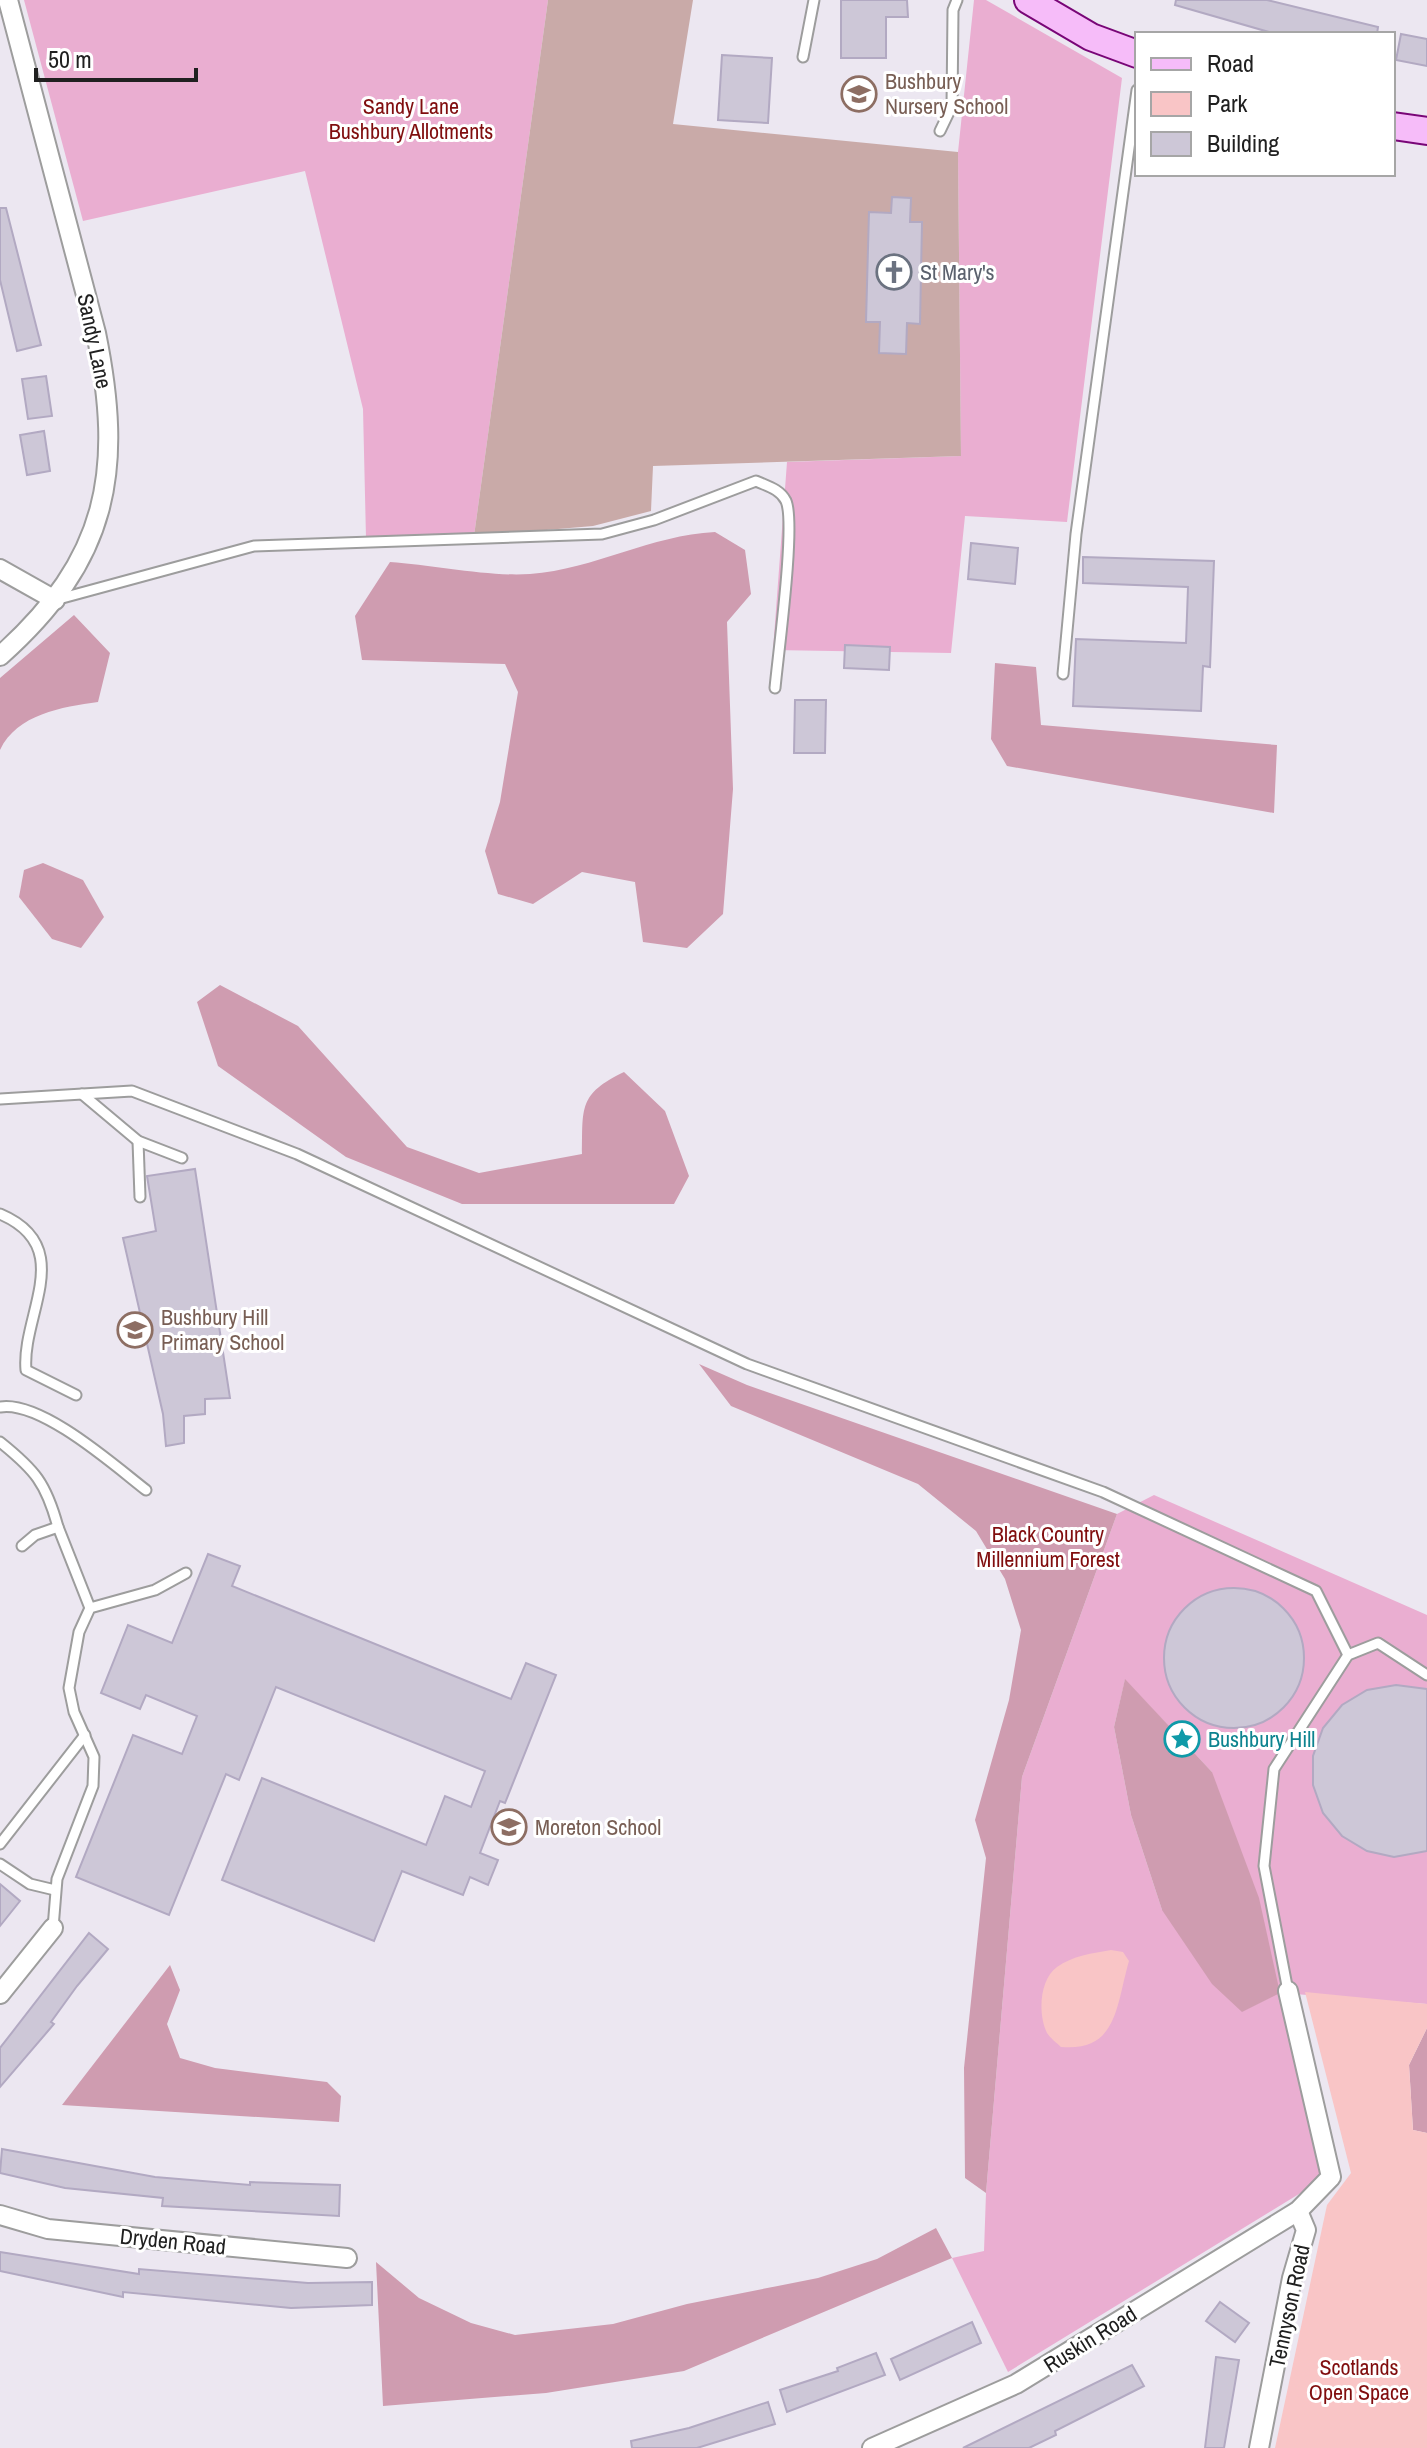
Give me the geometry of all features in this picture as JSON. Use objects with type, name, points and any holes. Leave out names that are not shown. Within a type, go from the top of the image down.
[{"type":"street","name":"Sandy Lane","points":[[0,656],[37,623],[85,551],[101,506],[111,449],[110,417],[96,333],[4,0]]},
{"type":"street","points":[[1028,0],[1091,37],[1135,53]]},
{"type":"street","points":[[1395,126],[1427,131]]},
{"type":"street","points":[[0,569],[55,600]]},
{"type":"street","points":[[0,1994],[53,1928]]},
{"type":"street","name":"Tennyson Road","points":[[1259,2448],[1292,2278],[1306,2230],[1298,2211],[1331,2177],[1288,1991]]},
{"type":"street","name":"Ruskin Road","points":[[872,2448],[1016,2384],[1298,2211]]},
{"type":"street","name":"Dryden Road","points":[[0,2215],[48,2229],[347,2258]]},
{"type":"lane","points":[[803,57],[814,0]]},
{"type":"lane","points":[[940,131],[952,106],[953,10],[957,0]]},
{"type":"lane","points":[[1063,674],[1076,534],[1135,105]]},
{"type":"lane","points":[[55,600],[254,546],[602,534],[654,520],[756,481],[777,490],[787,503],[788,548],[775,688]]},
{"type":"lane","points":[[0,1099],[132,1091],[297,1154],[747,1364],[1103,1492],[1316,1591],[1348,1655]]},
{"type":"lane","points":[[82,1094],[138,1141],[182,1158]]},
{"type":"lane","points":[[138,1141],[140,1197]]},
{"type":"lane","points":[[0,1214],[10,1219],[38,1247],[43,1285],[24,1349],[26,1370],[76,1395]]},
{"type":"lane","points":[[0,1407],[25,1410],[70,1434],[146,1490]]},
{"type":"lane","points":[[0,1442],[33,1469],[44,1484],[90,1608],[79,1632],[69,1688],[94,1757],[93,1786],[55,1890],[53,1928]]},
{"type":"lane","points":[[22,1546],[35,1535],[58,1527]]},
{"type":"lane","points":[[90,1608],[155,1590],[186,1573]]},
{"type":"lane","points":[[1288,1991],[1264,1866],[1274,1769],[1348,1655],[1378,1643],[1427,1675]]},
{"type":"lane","points":[[0,1844],[85,1735]]},
{"type":"lane","points":[[0,1864],[30,1884],[55,1890]]},
{"type":"green space","name":"Sandy Lane Bushbury Allotments","points":[[24,0],[548,0],[474,536],[366,538],[363,409],[305,171],[83,221]]},
{"type":"green space","points":[[974,0],[986,0],[1122,78],[1067,522],[965,516],[951,653],[773,650],[787,462],[961,456],[958,152]]},
{"type":"green space","points":[[715,532],[745,550],[751,594],[727,622],[733,789],[723,914],[687,948],[643,942],[635,882],[582,872],[533,904],[498,894],[485,851],[500,802],[518,692],[505,664],[362,660],[355,616],[390,562],[530,574],[577,566],[668,539]]},
{"type":"green space","points":[[74,615],[110,653],[98,702],[56,710],[29,720],[17,728],[0,750],[0,678]]},
{"type":"green space","points":[[995,663],[1036,667],[1041,725],[1277,745],[1274,813],[1007,766],[991,739]]},
{"type":"green space","points":[[43,863],[83,880],[104,917],[81,948],[52,939],[19,897],[24,870]]},
{"type":"green space","points":[[220,985],[298,1026],[407,1147],[479,1173],[582,1154],[586,1104],[598,1088],[624,1072],[665,1111],[689,1176],[674,1204],[462,1204],[346,1157],[218,1066],[197,1002]]},
{"type":"green space","name":"Black Country Millennium Forest","points":[[699,1364],[747,1385],[1117,1514],[1022,1777],[986,2193],[965,2178],[964,2068],[986,1858],[975,1820],[1009,1700],[1021,1630],[1005,1579],[976,1531],[918,1484],[731,1406]]},
{"type":"green space","points":[[1154,1495],[1427,1615],[1427,2004],[1281,1993],[1325,2178],[1008,2372],[952,2258],[984,2251],[986,2193],[1022,1777],[1117,1514]],"holes":[[[1125,1680],[1212,1772],[1162,1910],[1131,1815],[1114,1727]]]},
{"type":"green space","points":[[1125,1679],[1212,1772],[1259,1898],[1280,1993],[1242,2012],[1212,1984],[1162,1910],[1131,1815],[1114,1727]]},
{"type":"green space","points":[[1111,1950],[1123,1952],[1129,1961],[1112,2022],[1094,2042],[1080,2047],[1061,2047],[1047,2033],[1042,2017],[1042,1998],[1047,1980],[1057,1967],[1069,1960]]},
{"type":"green space","points":[[170,1965],[180,1990],[167,2024],[180,2058],[215,2068],[327,2082],[341,2096],[339,2122],[62,2105]]},
{"type":"green space","name":"Scotlands Open Space","points":[[1305,1992],[1427,2004],[1427,2028],[1409,2065],[1413,2130],[1427,2133],[1427,2448],[1275,2448],[1327,2205],[1351,2173]]},
{"type":"green space","points":[[1427,2028],[1427,2133],[1413,2130],[1409,2065]]},
{"type":"green space","points":[[936,2228],[952,2258],[684,2371],[546,2393],[383,2406],[376,2262],[419,2298],[471,2323],[515,2335],[613,2324],[687,2304],[818,2278],[877,2259]]},
{"type":"shaded area","points":[[548,0],[693,0],[673,124],[958,152],[961,456],[653,466],[651,511],[593,526],[474,536]]},
{"type":"building","points":[[841,0],[907,0],[908,17],[886,17],[886,58],[841,58]]},
{"type":"building","points":[[1176,0],[1267,0],[1378,27],[1377,32],[1269,32],[1175,5]]},
{"type":"building","points":[[1401,34],[1427,39],[1427,66],[1396,60]]},
{"type":"building","points":[[722,55],[772,58],[768,123],[718,120]]},
{"type":"building","name":"St Mary's","points":[[892,197],[911,198],[910,222],[922,222],[920,324],[907,323],[906,354],[879,353],[880,322],[866,322],[869,212],[891,213]]},
{"type":"building","points":[[0,208],[6,208],[41,345],[17,351],[0,280]]},
{"type":"building","points":[[46,376],[52,416],[28,419],[22,379]]},
{"type":"building","points":[[44,431],[50,471],[27,475],[20,435]]},
{"type":"building","points":[[971,543],[1018,548],[1015,584],[968,579]]},
{"type":"building","points":[[1083,557],[1214,561],[1210,667],[1203,666],[1201,711],[1073,706],[1076,639],[1186,643],[1188,587],[1083,583]]},
{"type":"building","points":[[845,645],[890,647],[889,670],[844,668]]},
{"type":"building","points":[[795,700],[826,700],[825,753],[794,753]]},
{"type":"building","points":[[195,1169],[230,1398],[205,1399],[205,1414],[184,1416],[184,1443],[166,1446],[163,1414],[123,1238],[156,1231],[147,1176]]},
{"type":"building","points":[[208,1554],[240,1566],[232,1586],[511,1699],[526,1663],[556,1675],[505,1803],[500,1801],[480,1853],[498,1860],[488,1885],[470,1877],[463,1895],[402,1871],[374,1941],[222,1880],[262,1778],[426,1845],[445,1796],[471,1807],[485,1771],[276,1687],[239,1780],[226,1774],[169,1915],[76,1877],[133,1735],[182,1754],[197,1716],[146,1695],[140,1709],[101,1693],[128,1625],[172,1643]]},
{"type":"building","points":[[1234,1588],[1261,1593],[1284,1608],[1299,1631],[1304,1658],[1299,1685],[1284,1708],[1261,1723],[1234,1728],[1207,1723],[1184,1708],[1169,1685],[1164,1658],[1169,1631],[1184,1608],[1207,1593]]},
{"type":"building","points":[[1396,1685],[1427,1689],[1427,1851],[1394,1857],[1367,1851],[1342,1836],[1323,1813],[1313,1785],[1313,1756],[1323,1728],[1342,1705],[1367,1690]]},
{"type":"building","points":[[0,1884],[20,1901],[0,1926]]},
{"type":"building","points":[[89,1933],[108,1949],[51,2022],[54,2024],[0,2087],[0,2048]]},
{"type":"building","points":[[2,2149],[155,2177],[250,2185],[250,2182],[340,2185],[339,2216],[162,2206],[163,2198],[65,2188],[0,2173]]},
{"type":"building","points":[[0,2252],[139,2274],[139,2269],[308,2283],[372,2282],[372,2305],[291,2308],[123,2292],[123,2297],[0,2271]]},
{"type":"building","points":[[1220,2302],[1249,2323],[1235,2342],[1206,2321]]},
{"type":"building","points":[[972,2322],[981,2343],[900,2380],[891,2359]]},
{"type":"building","points":[[876,2353],[885,2375],[787,2412],[780,2390],[838,2371],[837,2368]]},
{"type":"building","points":[[1216,2357],[1239,2360],[1224,2448],[1205,2448]]},
{"type":"building","points":[[1132,2365],[1144,2386],[1055,2431],[1056,2435],[1029,2448],[963,2448]]},
{"type":"building","points":[[768,2402],[775,2424],[697,2448],[632,2448],[631,2441],[689,2428]]},
{"type":"place","name":"Bushbury Nursery School","points":[[859,94]]},
{"type":"place","name":"St Mary's","points":[[894,272]]},
{"type":"place","name":"Bushbury Hill Primary School","points":[[135,1330]]},
{"type":"place","name":"Bushbury Hill","points":[[1182,1739]]},
{"type":"place","name":"Moreton School","points":[[509,1827]]}]
